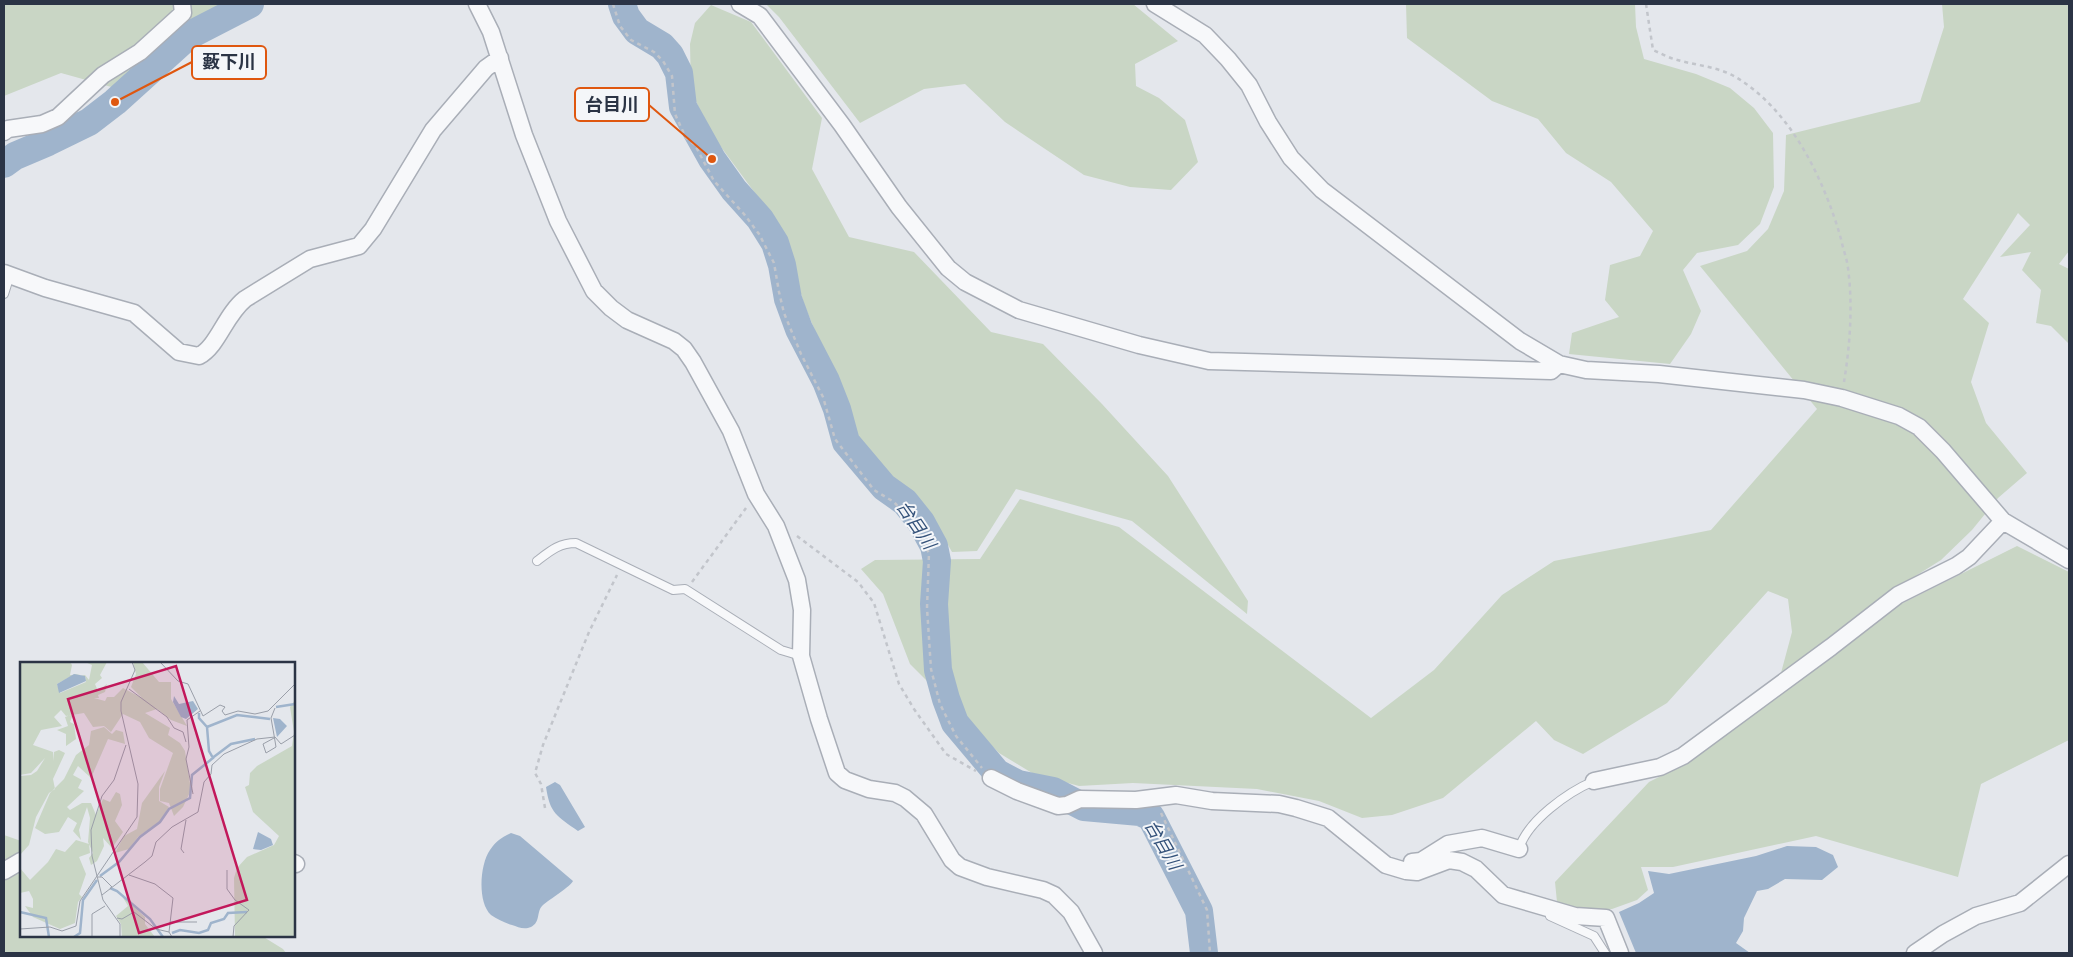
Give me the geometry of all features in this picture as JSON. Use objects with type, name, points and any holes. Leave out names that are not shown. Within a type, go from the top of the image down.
[{"type":"street","points":[[4,132],[8,129],[42,124],[58,117],[103,75],[140,52],[183,13],[182,4]]},
{"type":"street","points":[[477,4],[491,32],[524,134],[555,213],[594,291],[611,308],[628,320],[674,341],[684,349],[731,431],[756,494],[776,526],[797,580],[802,610],[801,656],[837,773],[845,780],[869,789],[895,793],[905,798],[924,814],[952,860],[960,867],[987,877],[1043,890],[1054,895],[1071,912],[1094,953]]},
{"type":"street","points":[[740,4],[760,16],[842,125],[899,207],[948,268],[965,282],[1019,310],[1139,345],[1209,362],[1551,371],[1559,364]]},
{"type":"street","points":[[1155,4],[1205,36],[1228,59],[1249,85],[1268,122],[1291,158],[1322,190],[1520,342],[1559,364],[1586,370],[1659,374],[1804,390],[1842,398],[1899,416],[1919,427],[1944,451],[2003,521],[2069,560]]},
{"type":"street","points":[[7,274],[45,288],[134,313],[179,352],[189,356],[199,356],[208,350],[235,307],[245,299],[310,258],[360,246],[373,229],[433,130],[486,68],[500,58]]},
{"type":"street","points":[[1594,781],[1660,767],[1683,756],[1898,595],[1970,557],[2003,521]]},
{"type":"street","points":[[990,778],[1017,791],[1058,806],[1074,802],[1136,800],[1176,795],[1212,801],[1279,804],[1296,808],[1328,818],[1386,865],[1417,872],[1449,860],[1462,862],[1476,869],[1503,895],[1575,916],[1606,918],[1620,953]]},
{"type":"street","points":[[1369,852],[1408,863],[1421,861],[1448,844],[1482,838],[1519,849]]},
{"type":"street","points":[[4,871],[20,862]]},
{"type":"street","points":[[1915,953],[1943,934],[1976,916],[2020,903],[2069,864]]},
{"type":"lane","points":[[4,294],[7,274]]},
{"type":"lane","points":[[537,561],[557,546],[566,543],[576,543],[673,590],[686,589],[781,650],[801,656]]},
{"type":"lane","points":[[1519,849],[1525,834],[1541,817],[1578,788],[1594,781]]},
{"type":"lane","points":[[1503,895],[1594,936],[1605,953]]},
{"type":"path","points":[[613,4],[620,26],[631,40],[654,52],[663,61],[672,76],[675,114],[686,138],[695,145],[714,181],[744,214],[763,241],[774,263],[784,313],[801,354],[824,397],[835,439],[874,490],[894,502],[914,524],[929,553],[927,608],[931,670],[940,704],[956,736],[990,778]]},
{"type":"path","points":[[1646,4],[1653,50],[1673,59],[1710,67],[1732,75],[1755,91],[1795,134],[1816,170],[1832,210],[1848,268],[1850,336],[1842,398]]},
{"type":"path","points":[[686,589],[756,494]]},
{"type":"path","points":[[776,526],[793,532],[858,582],[874,603],[900,684],[914,709],[946,754],[990,778]]},
{"type":"path","points":[[544,808],[541,784],[535,772],[543,745],[589,632],[622,565]]},
{"type":"path","points":[[1151,798],[1165,819],[1179,853],[1207,910],[1210,953]]},
{"type":"green space","points":[[4,4],[235,4],[216,11],[115,88],[61,73],[4,96]]},
{"type":"green space","points":[[766,4],[1133,4],[1178,41],[1135,64],[1136,86],[1159,98],[1185,120],[1198,162],[1171,190],[1130,187],[1084,175],[1005,122],[965,84],[924,89],[860,123],[779,17]]},
{"type":"green space","points":[[1406,4],[1635,4],[1636,27],[1644,59],[1696,74],[1730,88],[1754,108],[1773,133],[1774,187],[1760,224],[1738,245],[1697,253],[1683,270],[1701,311],[1691,334],[1670,364],[1569,354],[1572,333],[1619,317],[1605,300],[1610,265],[1640,256],[1653,231],[1611,182],[1566,153],[1538,119],[1492,101],[1407,38]]},
{"type":"green space","points":[[1942,4],[2069,4],[2069,251],[2059,264],[2069,269],[2069,344],[2051,326],[2036,323],[2041,290],[2022,270],[2031,252],[2000,257],[2030,225],[2018,213],[1963,299],[1989,323],[1971,382],[1986,423],[2027,473],[1998,498],[1972,530],[1941,560],[1898,587],[1895,607],[2017,546],[2069,572],[2069,740],[1981,784],[1958,877],[1816,836],[1673,867],[1641,867],[1648,890],[1637,900],[1612,909],[1576,911],[1557,902],[1555,882],[1649,782],[1677,768],[1774,699],[1792,632],[1788,599],[1768,591],[1667,703],[1583,754],[1554,740],[1536,721],[1443,798],[1392,815],[1362,818],[1319,801],[1257,789],[1133,783],[1079,786],[1032,773],[999,753],[910,664],[883,594],[861,569],[875,560],[980,559],[1020,499],[1119,527],[1371,718],[1434,670],[1502,595],[1554,561],[1711,530],[1817,409],[1700,266],[1747,251],[1768,229],[1784,191],[1786,135],[1920,102],[1944,27]]},
{"type":"green space","points":[[711,5],[751,22],[822,118],[812,169],[849,237],[914,252],[991,332],[1043,344],[1102,404],[1168,476],[1248,601],[1247,614],[1132,521],[1016,489],[977,551],[952,552],[930,513],[905,490],[861,443],[804,304],[783,231],[707,128],[691,89],[690,44],[695,23]]},
{"type":"green space","points":[[4,835],[20,841],[20,937],[264,937],[283,949],[286,953],[4,953]]},
{"type":"water","points":[[555,782],[560,785],[585,827],[578,831],[560,818],[552,809],[546,787]]},
{"type":"water","points":[[511,833],[520,836],[573,881],[541,907],[536,922],[528,928],[507,923],[491,915],[487,909],[482,892],[482,873],[487,856],[497,842]]},
{"type":"water","points":[[1787,846],[1816,847],[1833,855],[1838,867],[1822,880],[1785,879],[1768,889],[1757,891],[1744,918],[1743,931],[1736,943],[1750,953],[1636,953],[1619,912],[1639,903],[1654,893],[1648,871],[1669,874],[1756,856]]},
{"type":"waterway","points":[[4,164],[15,156],[89,122],[115,102],[188,36],[250,4]]},
{"type":"waterway","name":"台目川","points":[[622,4],[626,16],[637,31],[662,46],[670,55],[679,73],[683,107],[712,159],[734,190],[760,219],[775,243],[782,265],[788,299],[799,329],[826,381],[837,409],[846,442],[884,487],[905,502],[921,522],[934,546],[937,561],[934,604],[938,670],[955,723],[997,773],[1018,784],[1053,791],[1084,807],[1140,812],[1151,817],[1199,911],[1204,953]]},
{"type":"place","name":"藪下川","points":[[115,102]]},
{"type":"place","name":"台目川","points":[[712,159]]}]
